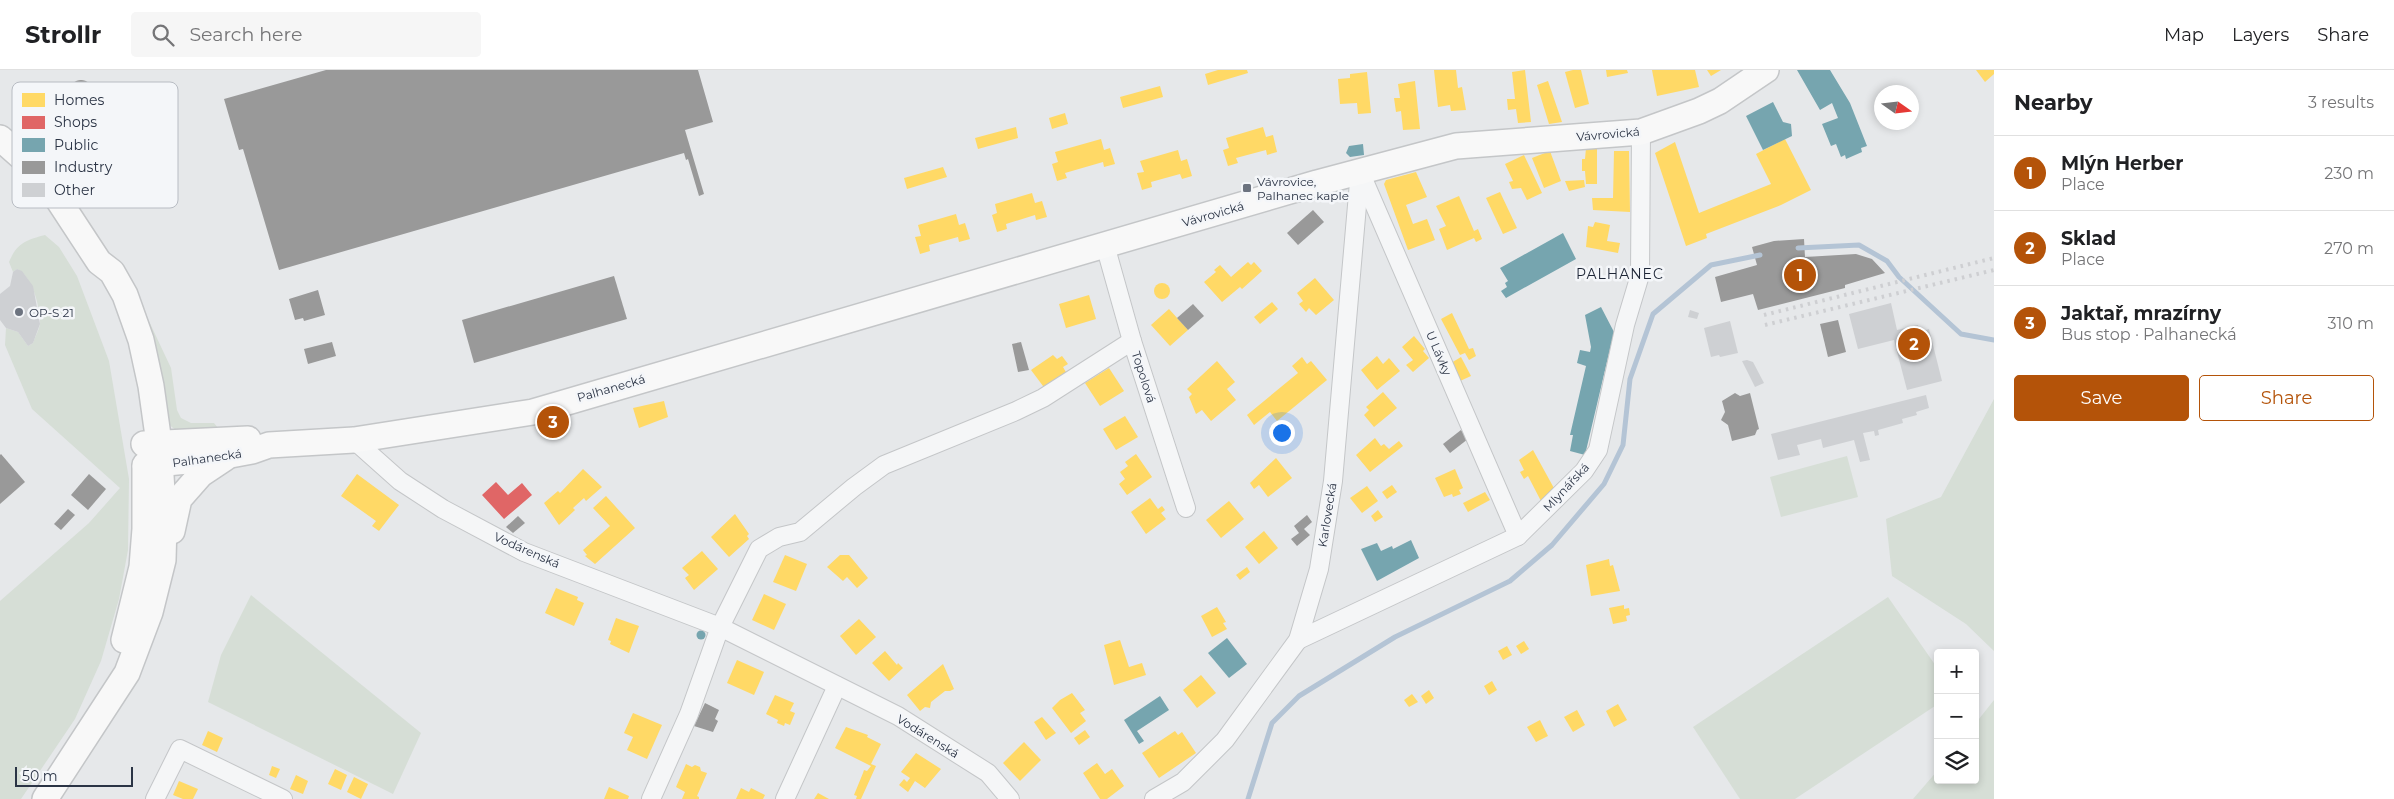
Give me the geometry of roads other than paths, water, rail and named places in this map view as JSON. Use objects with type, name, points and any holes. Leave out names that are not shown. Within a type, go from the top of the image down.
[{"type":"street","name":"Vávrovická","points":[[830,324],[1360,171],[1456,146],[1640,132],[1699,111],[1720,101],[1766,70]]},
{"type":"street","name":"Mlynářská","points":[[1298,640],[1518,536],[1569,488],[1598,450],[1624,325],[1640,275],[1640,132]]},
{"type":"street","points":[[0,138],[12,149]]},
{"type":"street","name":"U Lávky","points":[[1360,171],[1518,536]]},
{"type":"street","name":"Karlovecká","points":[[1154,799],[1183,782],[1225,740],[1298,640],[1318,569],[1333,481],[1360,171]]},
{"type":"street","points":[[64,208],[99,262],[112,272],[125,295],[141,340],[151,386],[152,454],[142,567],[129,624],[115,668],[111,698]]},
{"type":"street","name":"Topolová","points":[[1105,245],[1132,341],[1186,508]]},
{"type":"street","name":"Palhanecká","points":[[152,454],[184,462],[252,451],[269,446],[354,440],[533,412],[830,324]]},
{"type":"street","points":[[652,799],[689,714],[720,627],[759,549],[779,537],[800,532],[854,487],[884,466],[1016,411],[1042,398],[1132,341]]},
{"type":"street","name":"Palhanecká","points":[[152,454],[254,439],[269,446]]},
{"type":"street","name":"Vodárenská","points":[[354,440],[400,481],[443,509],[524,552],[720,627],[898,716],[988,773],[1010,799]]},
{"type":"street","points":[[152,454],[164,524],[163,560]]},
{"type":"street","points":[[48,796],[127,673],[150,612],[179,499],[201,474],[231,454]]},
{"type":"street","points":[[786,799],[837,686]]},
{"type":"street","points":[[155,799],[180,749],[248,792],[283,799]]},
{"type":"waterway","points":[[1798,248],[1859,245],[1887,261],[1899,277],[1961,334],[1994,340]]},
{"type":"waterway","points":[[1248,799],[1272,723],[1299,696],[1395,637],[1510,581],[1552,545],[1604,484],[1623,445],[1630,379],[1653,314],[1711,265],[1760,255]]},
{"type":"railway","points":[[1764,315],[1994,258]]},
{"type":"railway","points":[[1765,325],[1994,270]]},
{"type":"place","name":"Vávrovice, Palhanec kaple","points":[[1247,188]]},
{"type":"place","name":"Mlýn Herber","points":[[1800,275]]},
{"type":"place","name":"OP-S 21","points":[[19,312]]},
{"type":"place","name":"Sklad","points":[[1914,344]]},
{"type":"place","name":"Jaktař, mrazírny","points":[[553,422]]},
{"type":"district","name":"PALHANEC","points":[[1620,274]]}]
